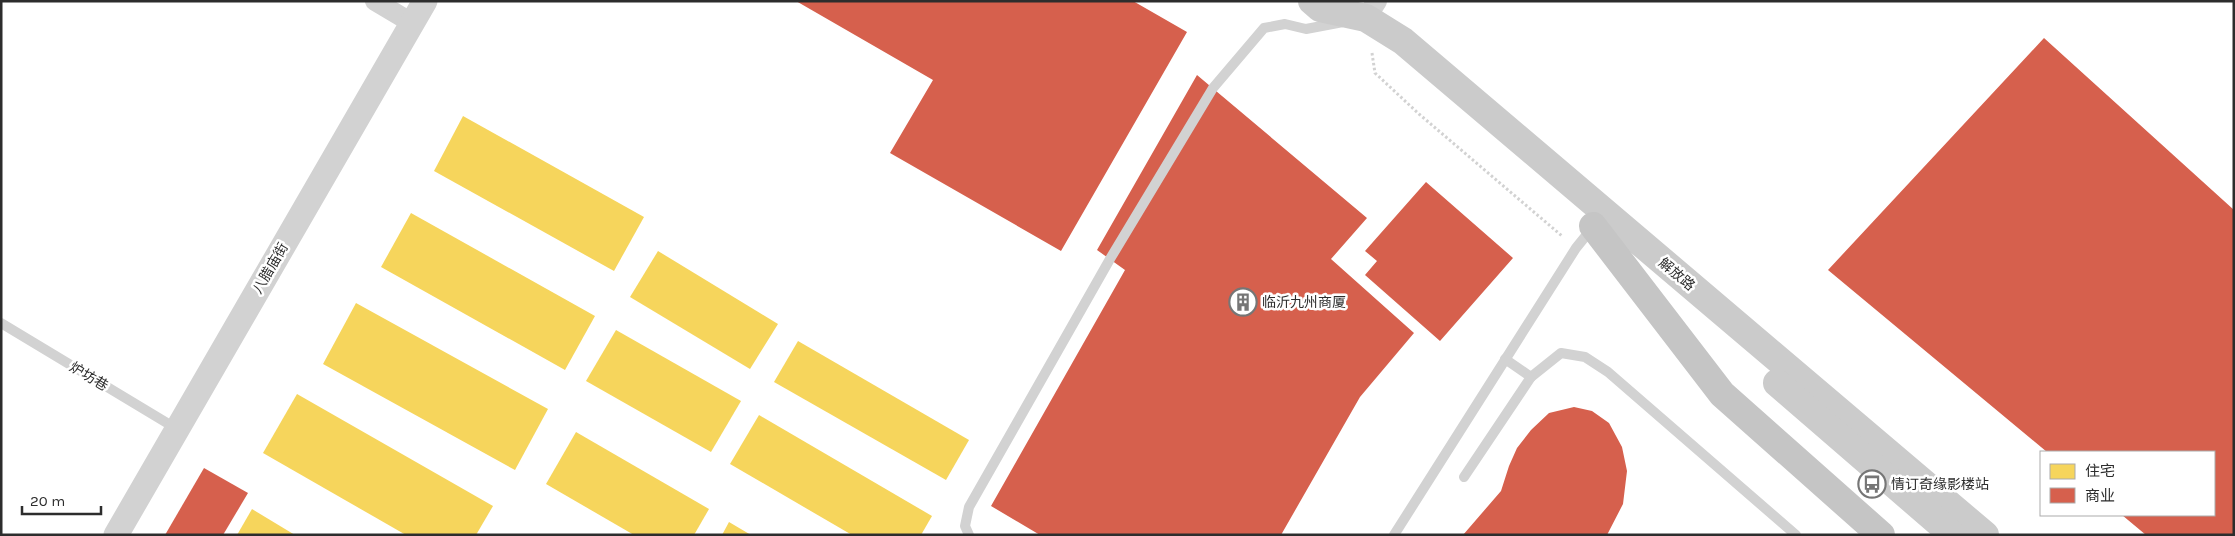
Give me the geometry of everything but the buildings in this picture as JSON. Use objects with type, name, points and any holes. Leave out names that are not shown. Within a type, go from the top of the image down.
[{"type":"main road","name":"解放路","points":[[1312,1],[1320,8],[1364,7],[1985,535]]},
{"type":"main road","name":"解放路","points":[[1364,7],[1392,53],[1953,535]]},
{"type":"main road","points":[[1594,226],[1722,394],[1881,535]]},
{"type":"street","points":[[375,1],[412,23]]},
{"type":"street","name":"八腊庙街","points":[[116,535],[425,1]]},
{"type":"lane","points":[[969,535],[965,526],[969,507],[1110,259],[1213,88],[1264,28],[1285,24],[1306,29],[1364,7]]},
{"type":"lane","points":[[1394,535],[1576,248],[1594,226]]},
{"type":"lane","name":"炉坊巷","points":[[1,323],[177,429]]},
{"type":"lane","points":[[1464,478],[1531,377],[1561,353],[1585,357],[1608,372],[1796,535]]},
{"type":"lane","points":[[1505,359],[1531,377]]},
{"type":"path","points":[[1364,7],[1375,73],[1419,114],[1576,248]]},
{"type":"place","name":"临沂九州商厦","points":[[1243,302]]},
{"type":"place","name":"情订奇缘影楼站","points":[[1872,484]]}]
